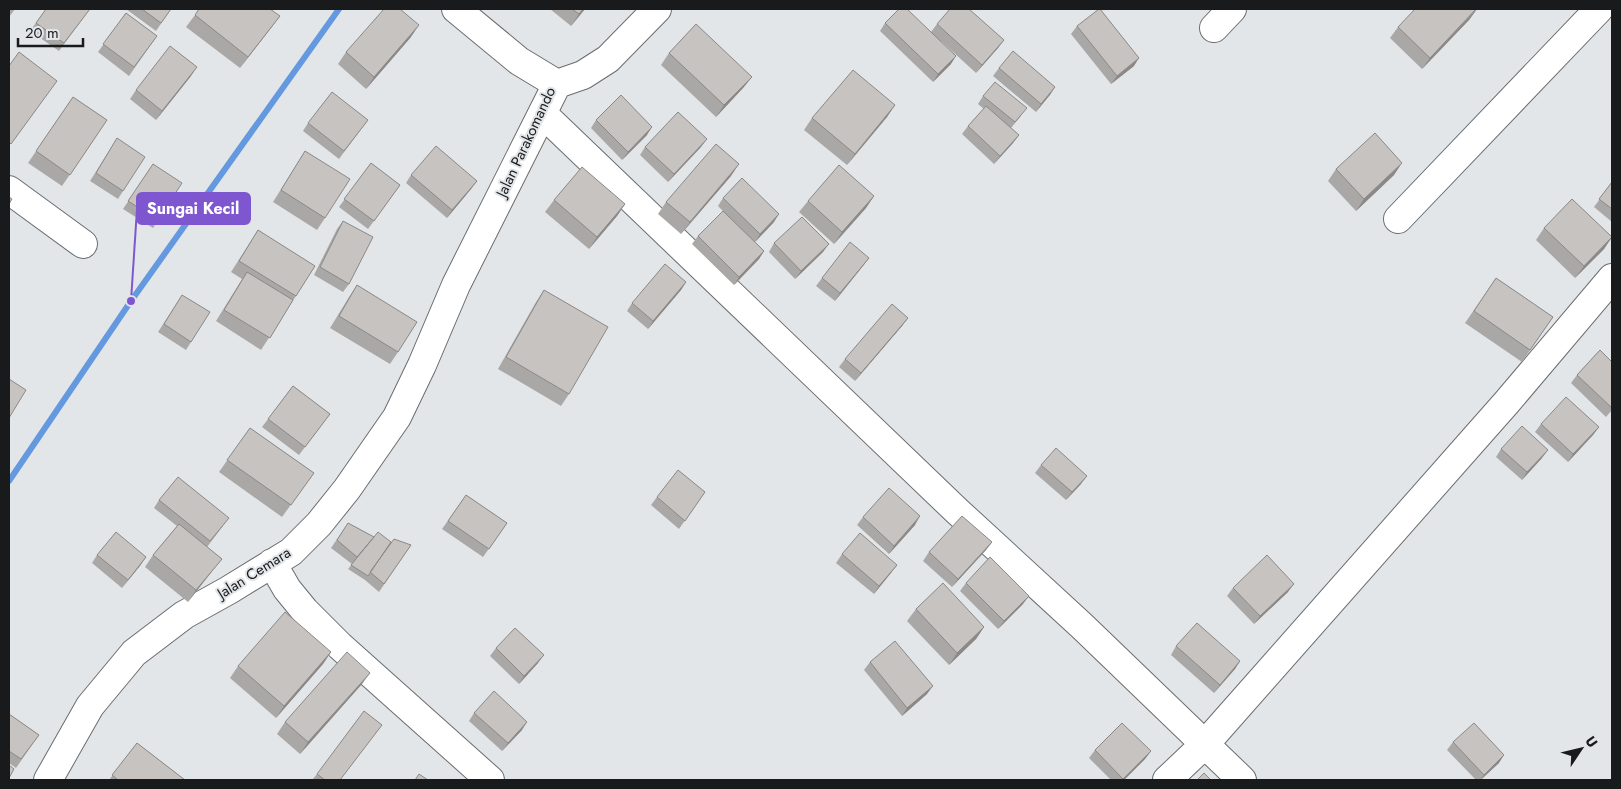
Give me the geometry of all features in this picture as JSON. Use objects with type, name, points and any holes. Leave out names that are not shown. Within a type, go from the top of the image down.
[{"type":"street","name":"Jalan Parakomando","points":[[456,9],[519,61],[557,84],[456,285]]},
{"type":"street","points":[[557,84],[583,75],[608,59],[657,9]]},
{"type":"street","points":[[1398,219],[1599,9]]},
{"type":"street","points":[[543,114],[957,512],[1082,626],[1242,780]]},
{"type":"street","points":[[9,190],[83,244]]},
{"type":"street","points":[[1167,780],[1205,744],[1508,402],[1612,278]]},
{"type":"street","name":"Jalan Cemara","points":[[48,780],[90,706],[134,653],[184,615],[291,552],[319,524],[347,489],[397,417],[456,285]]},
{"type":"street","points":[[272,562],[287,589],[340,646],[490,780]]},
{"type":"building","points":[[46,9],[90,9],[64,43],[36,23]]},
{"type":"building","points":[[142,9],[171,9],[161,23]]},
{"type":"building","points":[[199,9],[270,9],[280,16],[248,57],[195,15]]},
{"type":"building","points":[[384,9],[400,9],[419,25],[374,77],[346,52]]},
{"type":"building","points":[[572,9],[583,9],[579,14]]},
{"type":"building","points":[[899,9],[907,9],[956,56],[938,74],[885,23]]},
{"type":"building","points":[[950,9],[969,9],[1004,40],[982,65],[937,24]]},
{"type":"building","points":[[1099,9],[1139,58],[1117,76],[1077,26]]},
{"type":"building","points":[[1415,9],[1476,9],[1430,58],[1398,27]]},
{"type":"building","points":[[126,13],[157,36],[134,67],[103,44]]},
{"type":"building","points":[[696,24],[752,77],[724,105],[669,53]]},
{"type":"building","points":[[170,46],[197,67],[162,111],[136,90]]},
{"type":"building","points":[[1013,51],[1055,87],[1041,104],[999,68]]},
{"type":"building","points":[[19,52],[57,81],[11,144],[9,142],[9,66]]},
{"type":"building","points":[[853,70],[895,105],[855,154],[812,118]]},
{"type":"building","points":[[995,82],[1027,108],[1015,122],[983,96]]},
{"type":"building","points":[[332,92],[368,120],[344,151],[308,123]]},
{"type":"building","points":[[621,95],[652,127],[628,152],[596,120]]},
{"type":"building","points":[[73,97],[107,120],[70,175],[36,151]]},
{"type":"building","points":[[986,106],[1019,135],[1000,156],[968,126]]},
{"type":"building","points":[[678,112],[707,139],[674,174],[645,147]]},
{"type":"building","points":[[1375,133],[1402,163],[1364,199],[1336,169]]},
{"type":"building","points":[[117,138],[145,157],[123,191],[96,173]]},
{"type":"building","points":[[716,144],[739,164],[690,222],[666,202]]},
{"type":"building","points":[[436,146],[477,181],[452,210],[411,175]]},
{"type":"building","points":[[305,151],[350,179],[325,218],[281,190]]},
{"type":"building","points":[[371,163],[400,185],[374,221],[344,199]]},
{"type":"building","points":[[153,164],[182,183],[158,220],[128,201]]},
{"type":"building","points":[[839,165],[874,196],[842,232],[808,201]]},
{"type":"building","points":[[582,167],[625,204],[597,237],[554,200]]},
{"type":"building","points":[[742,178],[779,214],[760,234],[723,198]]},
{"type":"building","points":[[1612,182],[1612,209],[1599,199]]},
{"type":"building","points":[[1572,199],[1612,237],[1584,266],[1544,228]]},
{"type":"building","points":[[723,211],[764,251],[739,277],[698,236]]},
{"type":"building","points":[[802,217],[829,244],[801,271],[774,243]]},
{"type":"building","points":[[343,221],[373,237],[349,284],[320,267]]},
{"type":"building","points":[[258,230],[315,266],[296,296],[239,261]]},
{"type":"building","points":[[850,242],[869,258],[840,293],[822,278]]},
{"type":"building","points":[[665,264],[686,282],[653,321],[632,303]]},
{"type":"building","points":[[247,272],[293,300],[270,338],[224,310]]},
{"type":"building","points":[[1496,278],[1553,317],[1530,350],[1474,311]]},
{"type":"building","points":[[357,285],[417,322],[398,352],[339,316]]},
{"type":"building","points":[[544,290],[608,327],[569,394],[506,357]]},
{"type":"building","points":[[182,295],[210,312],[191,342],[164,324]]},
{"type":"building","points":[[892,304],[908,318],[861,373],[845,359]]},
{"type":"building","points":[[1600,350],[1612,362],[1612,408],[1577,375]]},
{"type":"building","points":[[9,379],[26,390],[9,418]]},
{"type":"building","points":[[293,386],[330,414],[305,447],[268,419]]},
{"type":"building","points":[[1566,397],[1599,427],[1573,454],[1541,424]]},
{"type":"building","points":[[1522,426],[1548,450],[1527,472],[1501,449]]},
{"type":"building","points":[[250,428],[314,473],[291,505],[227,460]]},
{"type":"building","points":[[1056,448],[1087,476],[1072,492],[1041,465]]},
{"type":"building","points":[[678,470],[705,492],[685,521],[657,497]]},
{"type":"building","points":[[178,477],[229,518],[210,541],[159,500]]},
{"type":"building","points":[[889,488],[920,516],[894,546],[863,517]]},
{"type":"building","points":[[466,495],[507,523],[489,549],[448,521]]},
{"type":"building","points":[[962,516],[992,542],[958,579],[929,552]]},
{"type":"building","points":[[348,523],[374,537],[357,557],[337,540]]},
{"type":"building","points":[[179,524],[222,559],[196,590],[153,555]]},
{"type":"building","points":[[116,532],[146,557],[128,580],[97,555]]},
{"type":"building","points":[[378,532],[391,542],[368,576],[351,565]]},
{"type":"building","points":[[860,533],[897,565],[879,586],[842,554]]},
{"type":"building","points":[[394,539],[411,545],[384,584],[370,572]]},
{"type":"building","points":[[1267,555],[1294,584],[1260,616],[1233,588]]},
{"type":"building","points":[[990,557],[1029,596],[1004,621],[966,583]]},
{"type":"building","points":[[943,583],[984,627],[957,653],[916,609]]},
{"type":"building","points":[[285,612],[331,652],[284,706],[238,666]]},
{"type":"building","points":[[1197,623],[1240,661],[1220,685],[1176,646]]},
{"type":"building","points":[[515,628],[544,655],[524,676],[496,648]]},
{"type":"building","points":[[895,641],[933,686],[907,708],[870,662]]},
{"type":"building","points":[[347,652],[370,673],[308,742],[285,722]]},
{"type":"building","points":[[494,691],[527,722],[508,743],[474,713]]},
{"type":"building","points":[[364,711],[382,725],[340,780],[325,780],[317,774]]},
{"type":"building","points":[[9,714],[39,735],[21,759],[9,751]]},
{"type":"building","points":[[1122,723],[1151,751],[1123,779],[1095,750]]},
{"type":"building","points":[[1474,723],[1504,755],[1484,775],[1453,742]]},
{"type":"building","points":[[137,743],[185,780],[118,780],[112,775]]},
{"type":"building","points":[[9,765],[14,769],[9,778]]},
{"type":"building","points":[[1204,773],[1211,780],[1197,780]]},
{"type":"building","points":[[419,774],[428,780],[415,780]]},
{"type":"waterway","points":[[9,481],[131,301],[339,9]]},
{"type":"place","name":"Sungai Kecil","points":[[131,301]]}]
